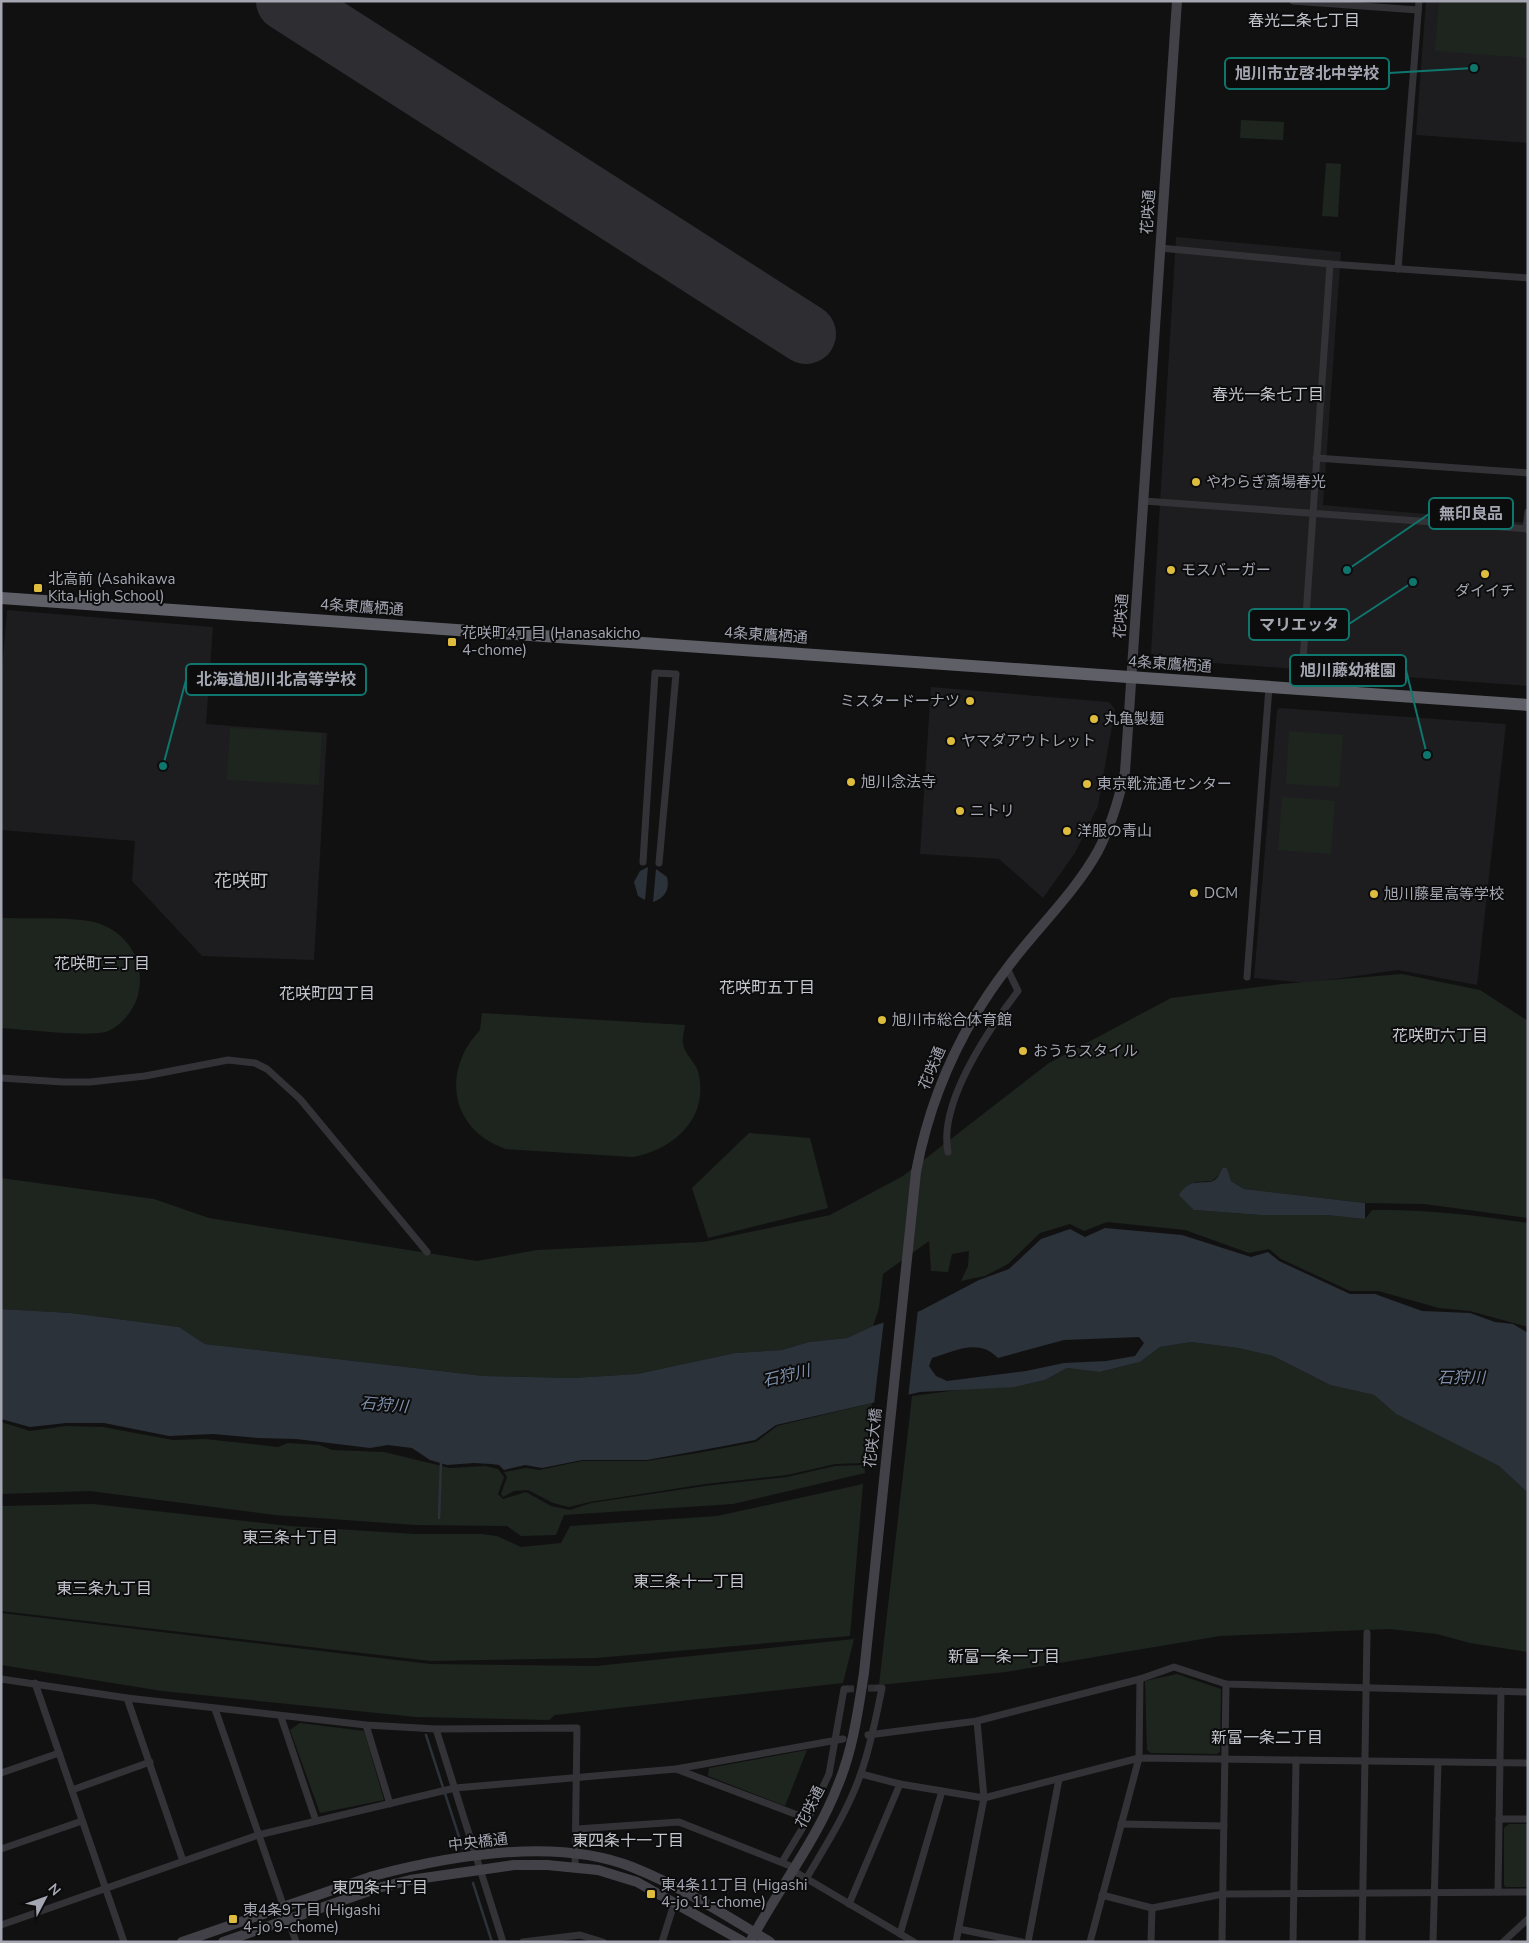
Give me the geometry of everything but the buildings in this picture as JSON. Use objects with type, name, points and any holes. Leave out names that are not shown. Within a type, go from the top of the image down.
[{"type":"highway","name":"4条東鷹栖通","points":[[1,598],[1528,705]]},
{"type":"street","name":"花咲通","points":[[912,1206],[922,1138],[938,1091],[954,1053],[978,1011],[1007,968],[1081,878],[1109,827],[1125,772],[1177,1]]},
{"type":"street","points":[[1293,1],[1418,10]]},
{"type":"street","points":[[1398,269],[1418,1]]},
{"type":"street","points":[[1160,248],[1330,264],[1528,278]]},
{"type":"street","points":[[1301,690],[1330,264]]},
{"type":"street","points":[[1316,458],[1528,473]]},
{"type":"street","points":[[1144,501],[1527,529],[1528,512]]},
{"type":"street","points":[[643,862],[654,673],[676,674],[659,863]]},
{"type":"street","points":[[1247,977],[1269,688]]},
{"type":"street","points":[[948,1152],[946,1141],[947,1123],[967,1070],[990,1029],[1018,991],[1007,968]]},
{"type":"street","points":[[1,1078],[90,1082],[145,1076],[228,1060],[255,1063],[267,1069],[300,1099],[427,1252]]},
{"type":"street","name":"花咲大橋","points":[[864,1673],[912,1206]]},
{"type":"street","points":[[1362,1942],[1367,1633]]},
{"type":"street","points":[[871,1734],[977,1721],[1140,1679],[1174,1667],[1226,1684],[1528,1692]]},
{"type":"street","name":"花咲通","points":[[753,1937],[820,1824],[838,1785],[855,1733],[864,1673]]},
{"type":"street","points":[[1,1679],[127,1698],[281,1717],[366,1725],[436,1729],[577,1728],[575,1867]]},
{"type":"street","points":[[1090,1942],[1139,1758],[1140,1679]]},
{"type":"street","points":[[35,1683],[124,1942]]},
{"type":"street","points":[[1222,1942],[1226,1684]]},
{"type":"street","points":[[806,1879],[837,1826],[861,1774],[882,1688],[877,1688]]},
{"type":"street","points":[[782,1862],[808,1819],[830,1774],[840,1740],[844,1689],[847,1689]]},
{"type":"street","points":[[1498,1892],[1501,1691]]},
{"type":"street","points":[[127,1698],[183,1861]]},
{"type":"street","points":[[214,1708],[296,1942]]},
{"type":"street","points":[[281,1717],[316,1821]]},
{"type":"street","points":[[956,1942],[984,1798],[977,1721]]},
{"type":"street","points":[[366,1725],[390,1804]]},
{"type":"street","points":[[436,1729],[451,1789],[478,1857],[503,1942]]},
{"type":"street","points":[[1,1925],[258,1835],[451,1789],[676,1769],[840,1740]]},
{"type":"street","points":[[1,1773],[59,1753]]},
{"type":"street","points":[[861,1774],[900,1784],[984,1798],[1139,1758],[1528,1763]]},
{"type":"street","points":[[1294,1942],[1296,1760]]},
{"type":"street","points":[[72,1790],[150,1762]]},
{"type":"street","points":[[1434,1942],[1438,1762]]},
{"type":"street","points":[[676,1769],[808,1819]]},
{"type":"street","points":[[1028,1942],[1059,1779]]},
{"type":"street","points":[[849,1904],[900,1784]]},
{"type":"street","points":[[900,1934],[942,1791]]},
{"type":"street","points":[[1499,1819],[1528,1819]]},
{"type":"street","points":[[1,1850],[82,1821]]},
{"type":"street","points":[[576,1829],[679,1822],[782,1862],[806,1879],[914,1942]]},
{"type":"street","points":[[1121,1824],[1224,1826]]},
{"type":"street","name":"中央橋通","points":[[182,1942],[284,1906],[400,1869],[478,1857],[539,1852],[601,1857],[632,1867],[674,1887],[753,1937],[770,1942]]},
{"type":"street","name":"中央橋通","points":[[223,1942],[378,1888],[410,1880],[514,1865],[575,1867],[598,1870],[637,1882],[744,1942]]},
{"type":"street","points":[[1102,1894],[1152,1908],[1223,1894],[1528,1892]]},
{"type":"street","points":[[662,1942],[674,1904]]},
{"type":"street","points":[[1151,1942],[1152,1908]]},
{"type":"street","points":[[1503,1942],[1528,1919]]},
{"type":"street","points":[[959,1928],[1022,1942]]},
{"type":"street","points":[[523,1942],[580,1935],[603,1942]]},
{"type":"shaded area","points":[[1426,1],[1528,1],[1528,143],[1416,135]]},
{"type":"shaded area","points":[[1439,1],[1528,1],[1528,58],[1435,51]]},
{"type":"shaded area","points":[[1241,120],[1284,122],[1283,140],[1240,138]]},
{"type":"shaded area","points":[[1326,163],[1341,164],[1338,217],[1322,216]]},
{"type":"shaded area","points":[[1176,237],[1341,252],[1323,505],[1528,523],[1528,686],[1160,659],[1151,653]]},
{"type":"shaded area","points":[[7,610],[213,627],[206,724],[327,733],[314,960],[202,956],[132,881],[135,841],[1,830],[1,680]]},
{"type":"shaded area","points":[[931,687],[1109,702],[1115,709],[1098,806],[1075,853],[1043,898],[999,859],[920,854]]},
{"type":"shaded area","name":"旭川藤星高等学校","points":[[1280,708],[1506,724],[1477,985],[1398,970],[1307,983],[1254,978],[1277,710]]},
{"type":"shaded area","points":[[230,728],[322,733],[319,785],[227,780]]},
{"type":"shaded area","points":[[1289,731],[1343,735],[1339,787],[1286,784]]},
{"type":"shaded area","points":[[1282,797],[1335,801],[1331,854],[1278,850]]},
{"type":"shaded area","points":[[1,918],[89,921],[101,924],[121,937],[135,955],[140,978],[138,996],[124,1020],[108,1031],[87,1034],[1,1028]]},
{"type":"shaded area","points":[[1402,974],[1480,990],[1528,1021],[1528,1218],[1424,1204],[1365,1203],[1244,1189],[1231,1181],[1227,1168],[1212,1181],[1195,1182],[1194,1210],[1260,1215],[1326,1215],[1365,1219],[1372,1210],[1411,1210],[1470,1215],[1528,1223],[1528,1327],[1470,1311],[1439,1308],[1378,1291],[1350,1291],[1281,1259],[1269,1249],[1249,1253],[1185,1230],[1107,1222],[1084,1231],[1070,1224],[1040,1233],[1008,1264],[985,1276],[961,1281],[968,1266],[969,1251],[952,1254],[948,1272],[931,1271],[929,1241],[883,1274],[879,1308],[873,1326],[847,1338],[809,1342],[782,1350],[735,1353],[637,1374],[573,1378],[484,1376],[205,1344],[179,1327],[71,1313],[1,1309],[1,1178],[154,1199],[209,1218],[477,1261],[537,1250],[703,1242],[830,1215],[903,1176],[1049,1063],[1171,998],[1282,984]]},
{"type":"shaded area","points":[[482,1013],[685,1025],[684,1047],[698,1071],[700,1088],[699,1103],[694,1116],[686,1128],[663,1147],[633,1157],[506,1149],[487,1140],[473,1128],[463,1114],[457,1098],[456,1081],[460,1063],[468,1046],[480,1030]]},
{"type":"shaded area","points":[[749,1133],[810,1138],[828,1208],[708,1238],[692,1188]]},
{"type":"shaded area","points":[[1191,1342],[1238,1348],[1273,1356],[1330,1385],[1374,1395],[1396,1414],[1499,1466],[1528,1493],[1528,1652],[1470,1643],[1437,1634],[1389,1629],[1220,1636],[1006,1672],[879,1685],[912,1396],[981,1387],[1015,1387],[1045,1380],[1067,1368],[1101,1372],[1140,1362],[1160,1347]]},
{"type":"shaded area","points":[[872,1403],[865,1463],[835,1464],[787,1475],[705,1484],[569,1507],[553,1503],[528,1490],[514,1491],[503,1497],[501,1494],[507,1477],[504,1472],[526,1468],[539,1470],[582,1461],[646,1461],[698,1453],[756,1442],[777,1426]]},
{"type":"shaded area","points":[[1,1422],[30,1431],[66,1426],[103,1427],[173,1440],[205,1439],[278,1447],[288,1443],[319,1445],[332,1450],[384,1452],[450,1468],[485,1466],[498,1469],[504,1477],[498,1494],[503,1499],[526,1492],[551,1506],[570,1510],[591,1503],[705,1486],[787,1477],[835,1466],[864,1465],[865,1473],[733,1504],[564,1515],[556,1535],[521,1536],[507,1526],[416,1525],[275,1515],[90,1491],[1,1494]]},
{"type":"shaded area","points":[[863,1484],[850,1636],[596,1658],[431,1661],[1,1611],[1,1506],[93,1504],[289,1526],[415,1534],[481,1534],[497,1536],[521,1547],[561,1543],[570,1526],[717,1516]]},
{"type":"shaded area","points":[[1,1613],[430,1664],[596,1666],[854,1639],[843,1683],[555,1715],[549,1720],[416,1717],[162,1691],[1,1665]]},
{"type":"shaded area","points":[[1177,1674],[1221,1689],[1220,1752],[1217,1754],[1151,1753],[1147,1750],[1145,1681]]},
{"type":"shaded area","points":[[300,1723],[364,1731],[384,1800],[320,1813],[290,1730]]},
{"type":"shaded area","points":[[807,1750],[785,1806],[708,1776],[709,1768]]},
{"type":"shaded area","points":[[1509,1824],[1528,1824],[1528,1887],[1505,1887],[1504,1884],[1504,1828]]},
{"type":"water","points":[[648,867],[645,900],[638,896],[634,882],[640,871]]},
{"type":"water","points":[[656,869],[667,877],[668,885],[666,892],[653,902]]},
{"type":"water","points":[[1223,1168],[1227,1168],[1231,1181],[1244,1189],[1365,1203],[1365,1219],[1326,1215],[1261,1215],[1194,1210],[1179,1195],[1189,1185],[1216,1179]]},
{"type":"water","name":"石狩川","points":[[1105,1228],[1182,1235],[1251,1257],[1268,1252],[1279,1261],[1350,1294],[1375,1294],[1422,1311],[1470,1313],[1495,1322],[1513,1324],[1528,1333],[1528,1493],[1499,1466],[1396,1414],[1374,1395],[1330,1385],[1273,1356],[1238,1348],[1191,1342],[1160,1347],[1140,1362],[1100,1372],[1067,1368],[1045,1380],[1015,1387],[920,1392],[776,1425],[755,1440],[647,1460],[582,1460],[542,1468],[525,1465],[504,1470],[499,1465],[491,1464],[447,1465],[430,1460],[412,1448],[388,1445],[370,1448],[296,1439],[213,1434],[169,1436],[104,1423],[66,1423],[30,1427],[1,1419],[1,1309],[71,1313],[179,1327],[205,1344],[484,1376],[573,1378],[637,1374],[735,1353],[782,1350],[809,1342],[847,1338],[873,1326],[920,1311],[979,1280],[1009,1269],[1041,1239],[1070,1229],[1085,1237]],"holes":[[[1139,1337],[1144,1343],[1135,1356],[1106,1361],[1064,1363],[1026,1371],[947,1381],[936,1376],[929,1366],[932,1358],[975,1347],[990,1352],[998,1358],[1064,1340]]]},
{"type":"pier","points":[[918,1309],[908,1399],[874,1404],[884,1320]]},
{"type":"waterway","points":[[439,1518],[441,1462]]},
{"type":"waterway","points":[[426,1735],[463,1849]]},
{"type":"waterway","points":[[473,1883],[492,1942]]},
{"type":"runway","points":[[286,1],[806,334]]},
{"type":"tunnel","points":[[847,1689],[877,1688]]},
{"type":"place","name":"旭川市立啓北中学校","points":[[1474,68]]},
{"type":"place","name":"やわらぎ斎場春光","points":[[1196,482]]},
{"type":"place","name":"モスバーガー","points":[[1171,570]]},
{"type":"place","name":"無印良品","points":[[1347,570]]},
{"type":"place","name":"ダイイチ","points":[[1485,574]]},
{"type":"place","name":"マリエッタ","points":[[1413,582]]},
{"type":"place","name":"北高前 (Asahikawa Kita High School)","points":[[38,588]]},
{"type":"place","name":"花咲町4丁目 (Hanasakicho 4-chome)","points":[[452,642]]},
{"type":"place","name":"ミスタードーナツ","points":[[970,701]]},
{"type":"place","name":"丸亀製麺","points":[[1094,719]]},
{"type":"place","name":"ヤマダアウトレット","points":[[951,741]]},
{"type":"place","name":"旭川藤幼稚園","points":[[1427,755]]},
{"type":"place","name":"北海道旭川北高等学校","points":[[163,766]]},
{"type":"place","name":"旭川念法寺","points":[[851,782]]},
{"type":"place","name":"東京靴流通センター","points":[[1087,784]]},
{"type":"place","name":"ニトリ","points":[[960,811]]},
{"type":"place","name":"洋服の青山","points":[[1067,831]]},
{"type":"place","name":"DCM","points":[[1194,893]]},
{"type":"place","name":"旭川藤星高等学校","points":[[1374,894]]},
{"type":"place","name":"旭川市総合体育館","points":[[882,1020]]},
{"type":"place","name":"おうちスタイル","points":[[1023,1051]]},
{"type":"place","name":"東4条11丁目 (Higashi 4-jo 11-chome)","points":[[651,1894]]},
{"type":"place","name":"東4条9丁目 (Higashi 4-jo 9-chome)","points":[[233,1919]]},
{"type":"district","name":"春光二条七丁目","points":[[1304,20]]},
{"type":"district","name":"春光一条七丁目","points":[[1268,394]]},
{"type":"district","name":"花咲町","points":[[241,881]]},
{"type":"district","name":"花咲町三丁目","points":[[102,963]]},
{"type":"district","name":"花咲町五丁目","points":[[767,987]]},
{"type":"district","name":"花咲町四丁目","points":[[327,993]]},
{"type":"district","name":"花咲町六丁目","points":[[1440,1035]]},
{"type":"district","name":"東三条十丁目","points":[[290,1537]]},
{"type":"district","name":"東三条十一丁目","points":[[689,1581]]},
{"type":"district","name":"東三条九丁目","points":[[104,1588]]},
{"type":"district","name":"新富一条一丁目","points":[[1004,1656]]},
{"type":"district","name":"新富一条二丁目","points":[[1267,1737]]},
{"type":"district","name":"東四条十一丁目","points":[[628,1840]]},
{"type":"district","name":"東四条十丁目","points":[[380,1887]]}]
